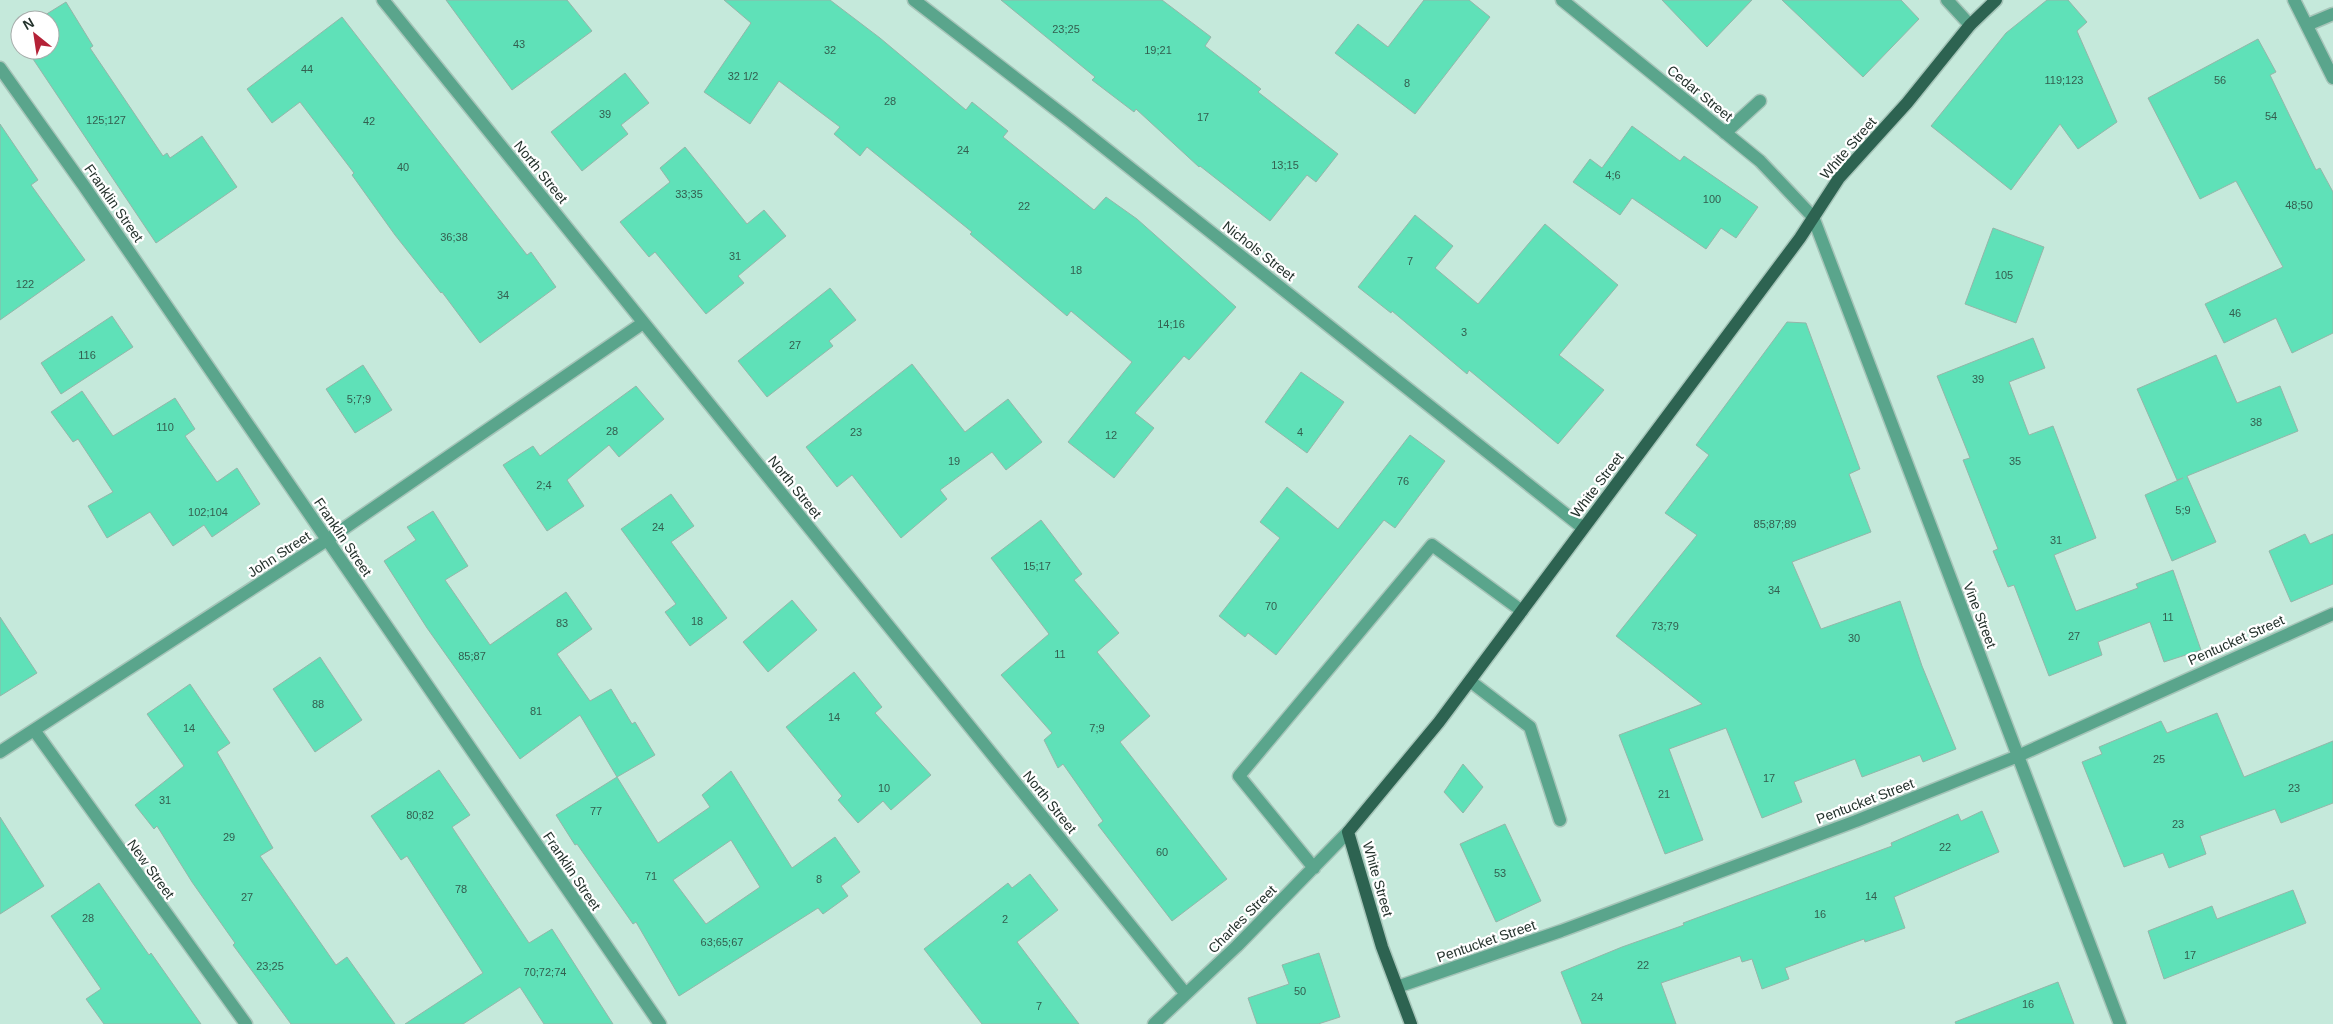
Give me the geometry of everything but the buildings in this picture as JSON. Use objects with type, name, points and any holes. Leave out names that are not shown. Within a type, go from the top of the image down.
[{"type":"main road","name":"White Street","points":[[1411,1024],[1382,947],[1348,832],[1439,722],[1470,681],[1800,238],[1839,178],[1907,103],[1970,25],[1996,0]]},
{"type":"street","name":"North Street","points":[[383,0],[1185,993]]},
{"type":"street","name":"Nichols Street","points":[[914,0],[1072,121],[1584,528]]},
{"type":"street","name":"Cedar Street","points":[[1562,0],[1760,162],[1813,216]]},
{"type":"street","points":[[1947,0],[1970,25]]},
{"type":"street","points":[[2294,0],[2333,78]]},
{"type":"street","points":[[2307,25],[2333,14]]},
{"type":"street","name":"Franklin Street","points":[[0,68],[84,186],[660,1024]]},
{"type":"street","points":[[1725,132],[1760,101]]},
{"type":"street","name":"Vine Street","points":[[1813,216],[2120,1024]]},
{"type":"street","name":"John Street","points":[[0,752],[327,540],[643,323]]},
{"type":"street","points":[[1314,868],[1239,776],[1432,545],[1522,611]]},
{"type":"street","name":"Pentucket Street","points":[[1397,987],[1561,931],[1856,821],[2018,756],[2333,614]]},
{"type":"street","points":[[1470,681],[1530,727],[1560,820]]},
{"type":"street","name":"New Street","points":[[34,730],[246,1024]]},
{"type":"street","name":"Charles Street","points":[[1154,1024],[1237,946],[1348,832]]}]
